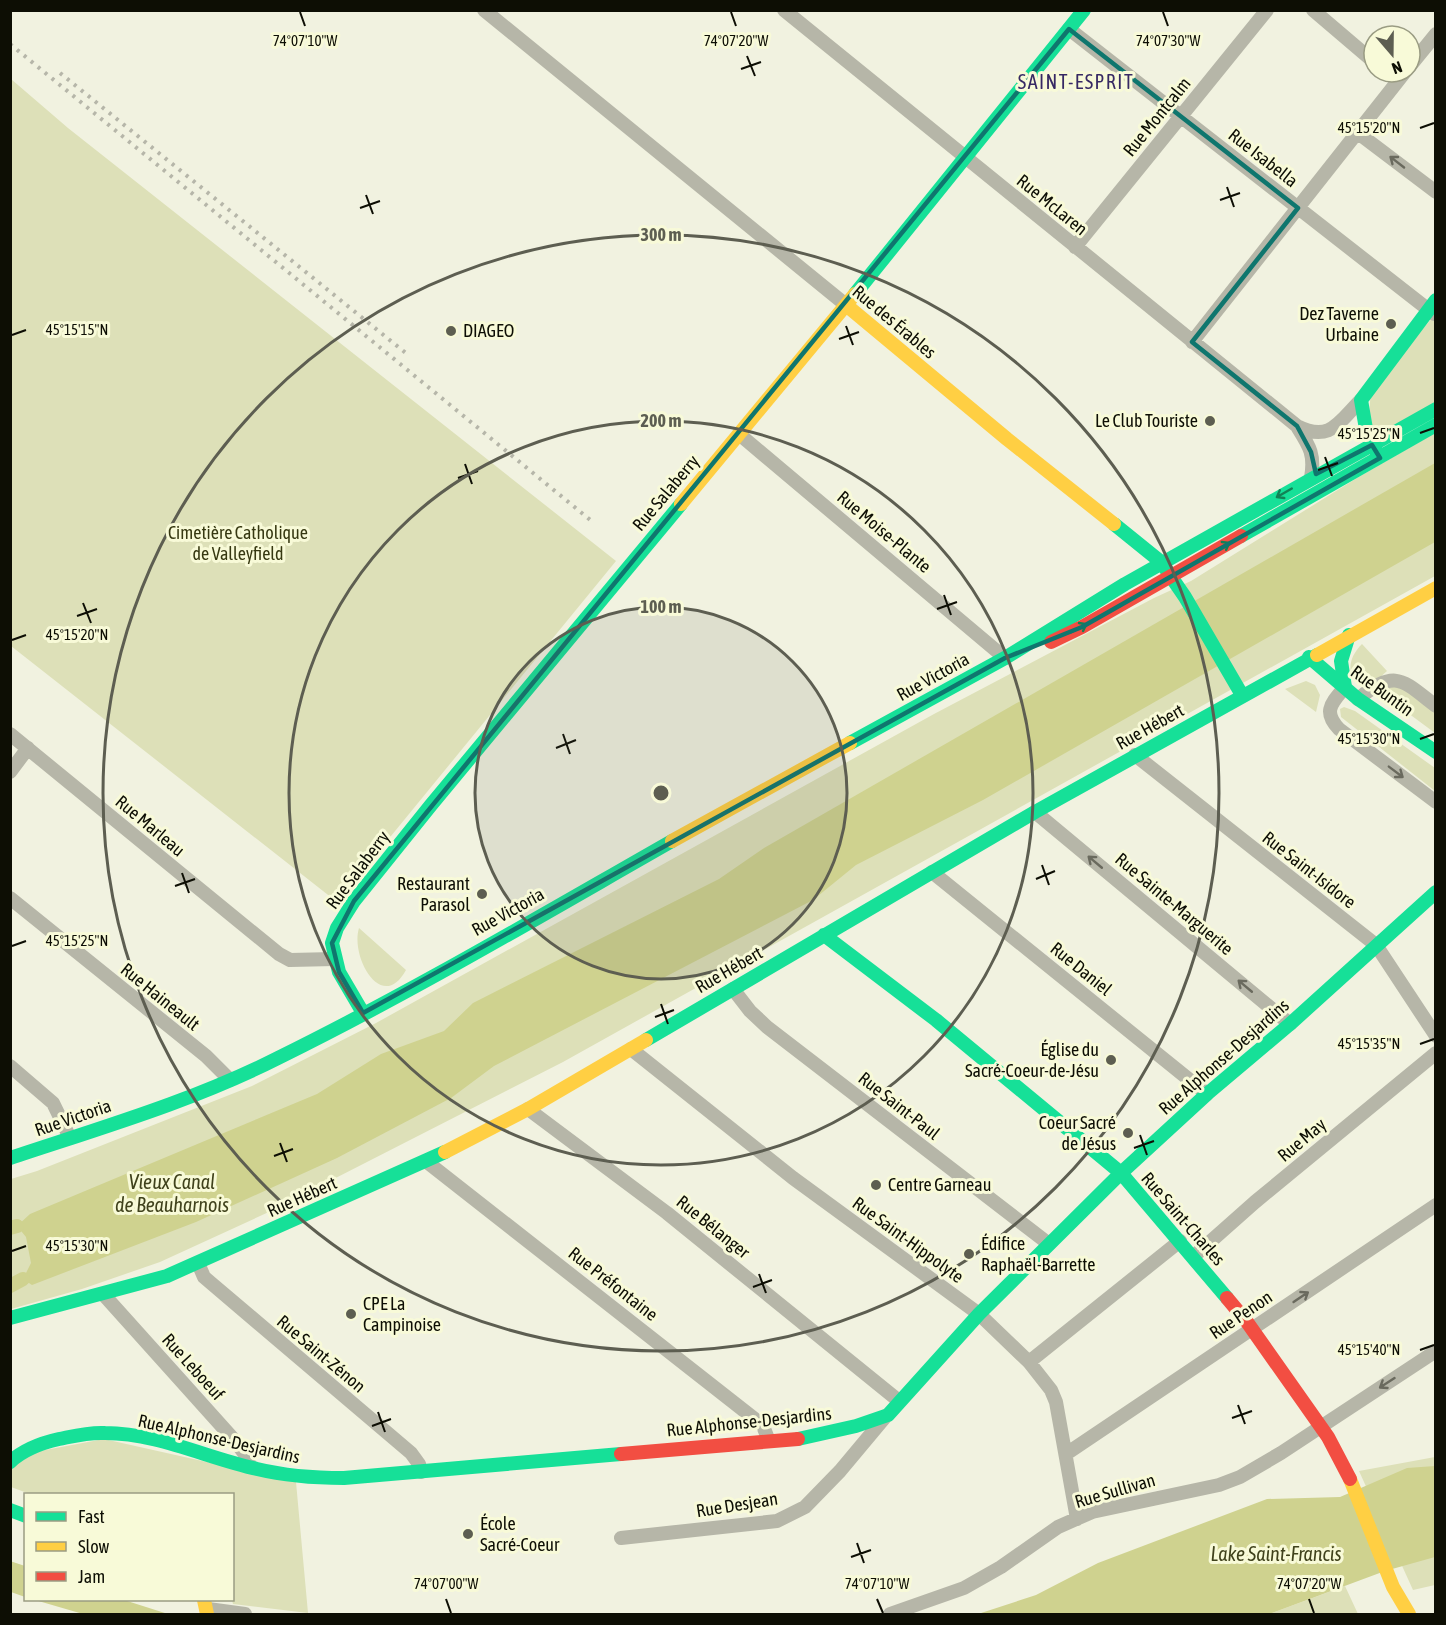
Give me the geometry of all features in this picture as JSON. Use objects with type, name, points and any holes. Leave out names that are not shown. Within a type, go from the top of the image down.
[{"type":"street","name":"Rue des Érables","points":[[484,10],[1161,562],[1185,597],[1242,695]]},
{"type":"street","name":"Rue McLaren","points":[[784,10],[1297,426],[1310,433],[1322,434],[1330,430],[1361,400]]},
{"type":"street","name":"Rue Salaberry","points":[[334,959],[332,943],[337,928],[354,901],[846,305],[1084,10]]},
{"type":"street","name":"Rue Montcalm","points":[[1075,247],[1267,10]]},
{"type":"street","points":[[1313,10],[1362,52]]},
{"type":"street","name":"Rue Isabella","points":[[1069,29],[1298,208],[1433,308]]},
{"type":"street","points":[[1422,51],[1436,34]]},
{"type":"street","points":[[1192,342],[1396,84]]},
{"type":"street","points":[[1358,133],[1436,192]]},
{"type":"street","points":[[1380,458],[1372,444],[1363,417],[1361,400],[1433,308]]},
{"type":"street","name":"Rue Victoria","points":[[10,1158],[177,1102],[277,1059],[1005,658],[1161,562],[1436,409]]},
{"type":"street","name":"Rue Victoria","points":[[1005,658],[1046,644],[1082,627],[1436,425]]},
{"type":"street","name":"Rue McLaren","points":[[1297,426],[1311,452],[1313,462],[1311,478]]},
{"type":"street","name":"Rue Moise-Plante","points":[[739,434],[1005,658]]},
{"type":"street","name":"Rue Hébert","points":[[10,1318],[104,1295],[168,1276],[427,1162],[528,1109],[1035,812],[1436,588]]},
{"type":"street","points":[[1349,635],[1341,655],[1341,672],[1346,687],[1332,704],[1331,721],[1436,802]]},
{"type":"street","name":"Rue Buntin","points":[[1309,657],[1359,699],[1436,752]]},
{"type":"street","points":[[1359,699],[1372,687],[1389,680],[1402,681],[1436,706]]},
{"type":"street","name":"Rue Marleau","points":[[10,734],[279,954],[290,960],[334,959]]},
{"type":"street","points":[[10,772],[28,748]]},
{"type":"street","name":"Rue Saint-Isidore","points":[[1135,756],[1376,945],[1436,1036]]},
{"type":"street","name":"Rue Sainte-Marguerite","points":[[1035,812],[1290,1024]]},
{"type":"street","name":"Rue Daniel","points":[[932,872],[1207,1094]]},
{"type":"street","name":"Rue Alphonse-Desjardins","points":[[10,1462],[16,1456],[42,1442],[82,1434],[112,1432],[199,1452],[249,1467],[309,1478],[344,1478],[769,1441],[833,1433],[888,1414],[979,1314],[1121,1173],[1436,892]]},
{"type":"street","name":"Rue Haineault","points":[[10,898],[206,1056],[230,1080]]},
{"type":"street","name":"Rue Saint-Charles","points":[[824,935],[936,1020],[1121,1173],[1180,1241],[1252,1330],[1334,1446],[1393,1587],[1408,1614]]},
{"type":"street","points":[[334,959],[363,1013]]},
{"type":"street","name":"Rue Saint-Paul","points":[[733,989],[750,1011],[767,1027],[1049,1244]]},
{"type":"street","name":"Rue Saint-Hippolyte","points":[[631,1049],[793,1178],[979,1314],[1029,1362],[1053,1396],[1077,1519]]},
{"type":"street","name":"Rue May","points":[[1193,1257],[1255,1202],[1436,1053]]},
{"type":"street","points":[[10,1066],[53,1103],[70,1138]]},
{"type":"street","name":"Rue Bélanger","points":[[528,1109],[668,1213],[899,1401]]},
{"type":"street","name":"Rue Préfontaine","points":[[427,1162],[756,1420],[763,1426],[769,1441]]},
{"type":"street","name":"Rue Penon","points":[[1066,1454],[1436,1205]]},
{"type":"street","points":[[1029,1362],[1180,1241]]},
{"type":"street","name":"Rue Saint-Zénon","points":[[198,1263],[204,1277],[411,1453],[419,1464],[421,1472]]},
{"type":"street","name":"Rue Leboeuf","points":[[104,1295],[236,1442],[247,1457],[249,1467]]},
{"type":"street","name":"Rue Sullivan","points":[[890,1614],[964,1588],[1001,1567],[1058,1527],[1092,1512],[1219,1485],[1240,1478],[1436,1351]]},
{"type":"street","name":"Rue Desjean","points":[[621,1538],[777,1521],[805,1508],[888,1414]]},
{"type":"street","points":[[206,1608],[245,1614]]},
{"type":"highlighted area","points":[[1069,29],[1298,208],[1192,342],[1297,426],[1311,452],[1316,474],[1372,445],[1380,458],[1082,627],[1005,658],[363,1013],[339,972],[332,943],[354,901]]},
{"type":"green space","name":"Cimetière Catholique de Valleyfield","points":[[11,79],[68,128],[616,561],[337,902],[11,646]]},
{"type":"green space","points":[[1435,315],[1435,409],[1368,435],[1371,386]]},
{"type":"green space","points":[[1435,433],[1435,576],[563,1062],[271,1211],[160,1262],[82,1289],[11,1309],[11,1179],[37,1171],[252,1086],[376,1023],[934,714],[1154,598],[1191,581],[1357,478]]},
{"type":"green space","points":[[1362,644],[1387,671],[1366,690],[1355,680],[1350,668],[1353,656]]},
{"type":"green space","points":[[1306,681],[1315,685],[1320,695],[1316,712],[1285,689]]},
{"type":"green space","points":[[1385,687],[1404,687],[1435,712],[1435,733],[1389,699],[1385,693]]},
{"type":"green space","points":[[1344,707],[1355,711],[1435,768],[1435,791],[1341,717],[1340,709]]},
{"type":"green space","points":[[359,928],[406,970],[397,982],[387,986],[378,984],[370,976],[359,953],[357,940]]},
{"type":"green space","points":[[104,1439],[296,1482],[308,1613],[233,1604],[234,1493],[27,1493],[11,1487],[10,1469],[29,1453]]},
{"type":"green space","points":[[1435,1457],[1435,1585],[1413,1590],[1359,1471]]},
{"type":"green space","points":[[1345,1586],[1358,1614],[1269,1614]]},
{"type":"water","name":"Vieux Canal de Beauharnois","points":[[1435,463],[1435,542],[983,800],[856,865],[813,900],[494,1066],[451,1098],[337,1158],[196,1222],[32,1285],[23,1279],[31,1263],[26,1237],[17,1226],[30,1214],[317,1094],[381,1054],[444,1031],[473,1003],[719,879],[764,848]]},
{"type":"water","name":"Lake Saint-Francis","points":[[1435,1466],[1435,1557],[1385,1571],[1269,1614],[978,1614],[1036,1595],[1098,1563],[1267,1499],[1340,1497],[1407,1468]]},
{"type":"water","points":[[10,1561],[24,1566],[24,1597],[11,1592]]},
{"type":"water","points":[[38,1601],[127,1601],[168,1614],[83,1614]]},
{"type":"waterway","name":"Vieux Canal de Beauharnois","points":[[10,1228],[17,1226]]},
{"type":"waterway","name":"Vieux Canal de Beauharnois","points":[[10,1286],[23,1279]]},
{"type":"railway","points":[[10,44],[594,523]]},
{"type":"railway","points":[[60,73],[407,354]]},
{"type":"traffic: fast","points":[[855,294],[1084,10]]},
{"type":"traffic: fast","points":[[1378,455],[1366,429],[1361,400],[1436,300]]},
{"type":"traffic: fast","points":[[850,743],[1005,658],[1125,584],[1436,409]]},
{"type":"traffic: fast","points":[[1241,536],[1436,425]]},
{"type":"traffic: fast","points":[[363,1013],[339,972],[332,943],[337,928],[354,901],[431,805],[681,504]]},
{"type":"traffic: fast","points":[[1114,524],[1161,562],[1185,597],[1242,695]]},
{"type":"traffic: fast","points":[[1345,687],[1341,661],[1349,635]]},
{"type":"traffic: fast","points":[[646,1040],[1035,812],[1317,655]]},
{"type":"traffic: fast","points":[[1309,657],[1358,699],[1436,752]]},
{"type":"traffic: fast","points":[[10,1158],[180,1101],[278,1058],[427,980],[672,841]]},
{"type":"traffic: fast","points":[[798,1439],[856,1426],[888,1415],[979,1314],[1121,1173],[1436,892]]},
{"type":"traffic: fast","points":[[824,935],[936,1020],[1121,1173],[1227,1298]]},
{"type":"traffic: fast","points":[[10,1318],[167,1276],[445,1152]]},
{"type":"traffic: fast","points":[[10,1462],[27,1450],[46,1442],[99,1433],[144,1437],[268,1471],[322,1478],[621,1454]]},
{"type":"traffic: fast","points":[[10,1510],[24,1515]]},
{"type":"traffic: slow","points":[[681,504],[855,294]]},
{"type":"traffic: slow","points":[[846,305],[1007,439],[1114,524]]},
{"type":"traffic: slow","points":[[1317,655],[1436,588]]},
{"type":"traffic: slow","points":[[672,841],[850,743]]},
{"type":"traffic: slow","points":[[445,1152],[528,1109],[646,1040]]},
{"type":"traffic: slow","points":[[1350,1479],[1393,1587],[1409,1614]]},
{"type":"traffic: slow","points":[[204,1601],[207,1614]]},
{"type":"traffic: jam","points":[[1051,642],[1082,627],[1241,536]]},
{"type":"traffic: jam","points":[[1227,1298],[1247,1322],[1328,1437],[1350,1479]]},
{"type":"traffic: jam","points":[[621,1454],[798,1439]]},
{"type":"place","name":"Dez Taverne Urbaine","points":[[1391,324]]},
{"type":"place","name":"DIAGEO","points":[[451,331]]},
{"type":"place","name":"Le Club Touriste","points":[[1210,421]]},
{"type":"place","name":"Restaurant Parasol","points":[[482,894]]},
{"type":"place","name":"Église du Sacré-Coeur-de-Jésu","points":[[1111,1060]]},
{"type":"place","name":"Coeur Sacré de Jésus","points":[[1128,1133]]},
{"type":"place","name":"Centre Garneau","points":[[876,1185]]},
{"type":"place","name":"Édifice Raphaël-Barrette","points":[[969,1254]]},
{"type":"place","name":"CPE La Campinoise","points":[[351,1314]]},
{"type":"place","name":"École Sacré-Coeur","points":[[468,1534]]},
{"type":"district","name":"SAINT-ESPRIT","points":[[1076,82]]}]
